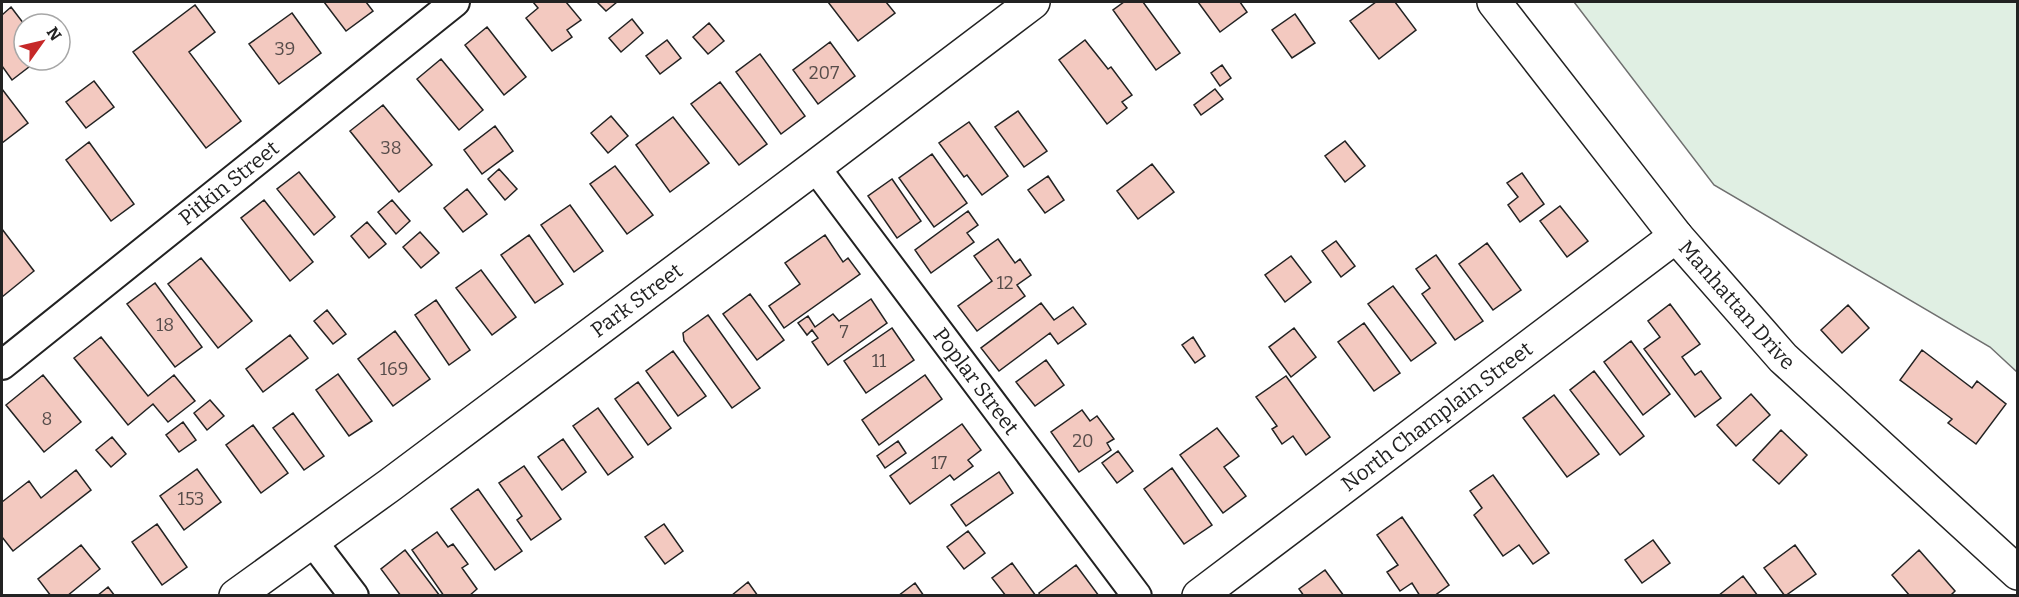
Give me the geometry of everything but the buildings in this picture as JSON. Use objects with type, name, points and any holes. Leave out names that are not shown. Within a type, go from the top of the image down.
[{"type":"main road","name":"Park Street","points":[[236,596],[313,542],[1033,2]]},
{"type":"main road","name":"Manhattan Drive","points":[[1494,2],[1676,236],[1783,358],[2018,573]]},
{"type":"main road","name":"North Champlain Street","points":[[1199,596],[1676,236]]},
{"type":"street","name":"Pitkin Street","points":[[2,365],[455,2]]},
{"type":"street","name":"Poplar Street","points":[[815,167],[1137,596]]},
{"type":"street","points":[[313,542],[354,596]]},
{"type":"green space","points":[[1574,2],[2017,2],[2017,372],[1990,347],[1714,185]]}]
